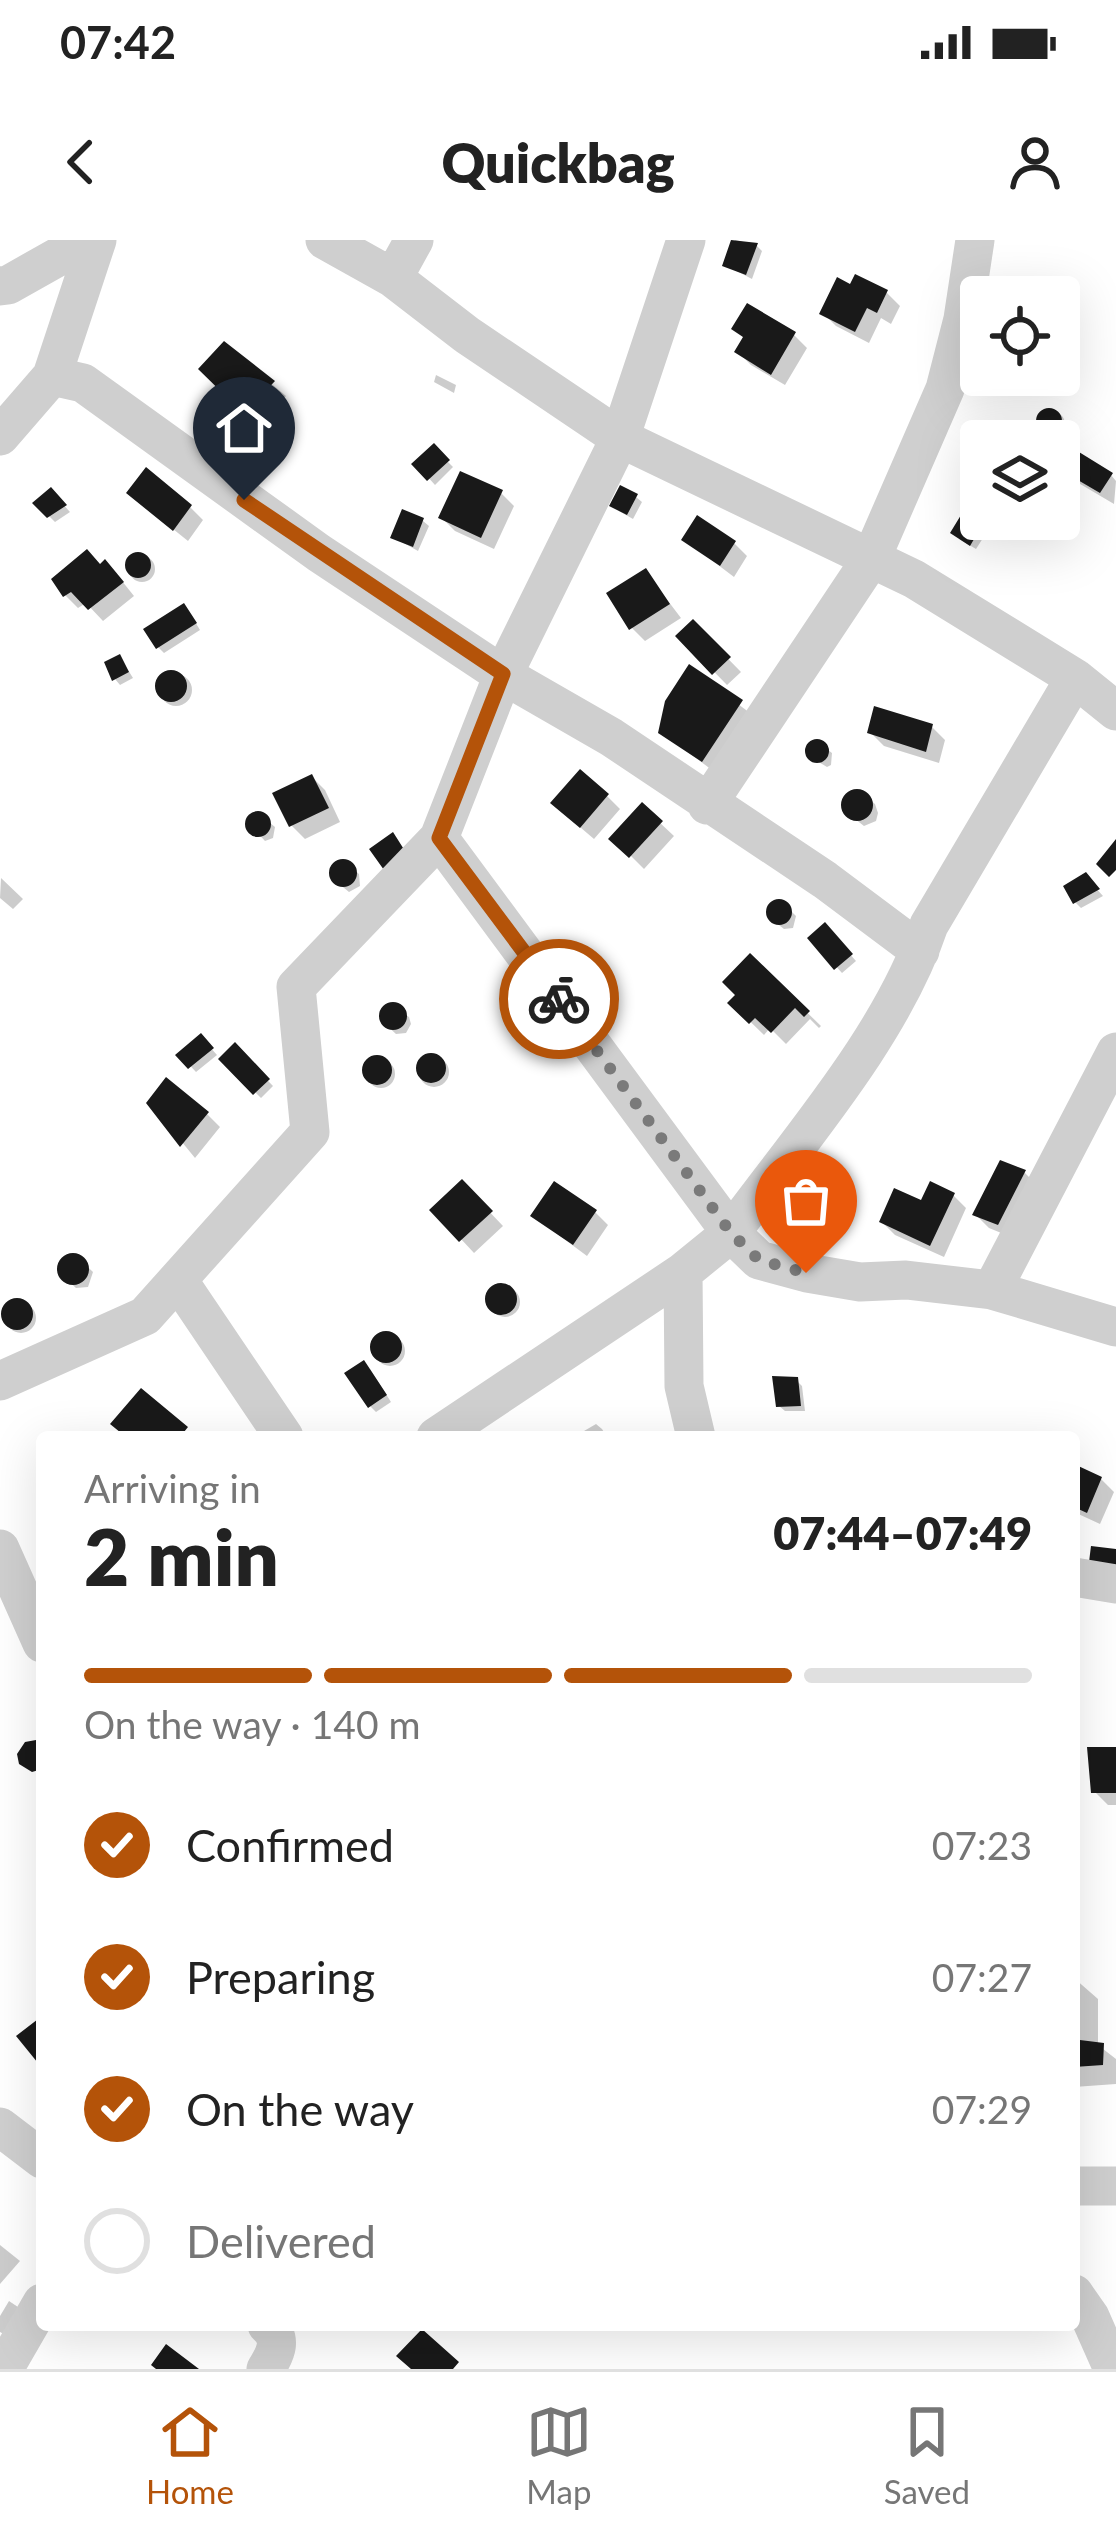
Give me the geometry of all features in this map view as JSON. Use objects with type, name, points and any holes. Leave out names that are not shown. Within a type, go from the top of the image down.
[{"type":"street","points":[[0,286],[88,240]]},
{"type":"street","points":[[0,436],[52,376],[97,240]]},
{"type":"street","points":[[325,240],[393,278],[467,335],[620,439],[914,579],[1076,678],[1116,711]]},
{"type":"street","points":[[393,278],[414,240]]},
{"type":"street","points":[[0,1381],[145,1316],[310,1132],[296,987],[439,838],[503,674],[620,439],[686,240]]},
{"type":"street","points":[[707,805],[871,559],[945,389],[975,240]]},
{"type":"street","points":[[52,376],[83,383],[319,553],[503,674],[611,737],[785,853],[920,951]]},
{"type":"street","points":[[445,1431],[683,1272],[731,1233],[867,1045],[920,951],[929,925],[1076,678]]},
{"type":"street","points":[[439,838],[731,1233],[759,1260],[860,1282],[906,1280],[992,1290],[1116,1327]]},
{"type":"street","points":[[992,1290],[1116,1052]]},
{"type":"street","points":[[683,1272],[684,1386],[695,1431]]},
{"type":"street","points":[[178,1280],[280,1431]]},
{"type":"street","points":[[0,1549],[36,1630]]},
{"type":"street","points":[[1080,1578],[1116,1584]]},
{"type":"street","points":[[0,2127],[36,2154]]},
{"type":"street","points":[[1080,2186],[1116,2186]]},
{"type":"street","points":[[1102,2312],[1113,2369]]},
{"type":"street","points":[[4,2369],[36,2313]]},
{"type":"street","points":[[266,2369],[277,2351],[271,2331]]},
{"type":"building","points":[[731,240],[758,243],[746,275],[722,266]]},
{"type":"building","points":[[855,274],[888,290],[877,313],[867,308],[855,332],[819,314],[837,277],[850,284]]},
{"type":"building","points":[[747,303],[796,332],[771,375],[734,352],[743,337],[731,329]]},
{"type":"building","points":[[224,341],[275,381],[244,414],[198,369]]},
{"type":"building","points":[[1049,408],[1062,420],[1036,420]]},
{"type":"building","points":[[434,443],[450,460],[427,481],[411,464]]},
{"type":"building","points":[[1080,453],[1113,473],[1100,493],[1080,481]]},
{"type":"building","points":[[146,467],[192,505],[173,531],[126,493]]},
{"type":"building","points":[[460,471],[503,490],[481,538],[438,518]]},
{"type":"building","points":[[620,485],[638,494],[627,515],[609,506]]},
{"type":"building","points":[[51,487],[67,505],[47,518],[32,503]]},
{"type":"building","points":[[402,509],[424,518],[413,547],[390,538]]},
{"type":"building","points":[[697,515],[736,541],[720,566],[681,540]]},
{"type":"building","points":[[960,517],[960,540],[950,533]]},
{"type":"building","points":[[87,549],[100,564],[105,559],[124,582],[88,610],[71,592],[63,597],[51,579]]},
{"type":"building","points":[[138,552],[151,565],[138,578],[125,565]]},
{"type":"building","points":[[646,568],[670,604],[629,630],[606,593]]},
{"type":"building","points":[[184,603],[197,623],[156,649],[143,629]]},
{"type":"building","points":[[693,619],[731,657],[712,675],[675,636]]},
{"type":"building","points":[[120,654],[129,672],[112,681],[104,662]]},
{"type":"building","points":[[689,664],[743,700],[702,762],[658,733],[665,701]]},
{"type":"building","points":[[171,670],[183,674],[187,686],[183,698],[171,702],[159,698],[155,686],[159,674]]},
{"type":"building","points":[[874,706],[933,724],[926,752],[867,733]]},
{"type":"building","points":[[817,739],[829,751],[817,763],[805,751]]},
{"type":"building","points":[[580,769],[609,794],[580,828],[550,803]]},
{"type":"building","points":[[312,774],[329,808],[289,827],[272,793]]},
{"type":"building","points":[[857,789],[869,793],[873,805],[869,817],[857,821],[845,817],[841,805],[845,793]]},
{"type":"building","points":[[642,802],[663,821],[629,858],[608,839]]},
{"type":"building","points":[[258,811],[271,824],[258,837],[245,824]]},
{"type":"building","points":[[393,832],[405,851],[384,870],[369,849]]},
{"type":"building","points":[[1116,839],[1116,870],[1109,877],[1096,864]]},
{"type":"building","points":[[343,859],[353,863],[357,873],[353,883],[343,887],[333,883],[329,873],[333,863]]},
{"type":"building","points":[[1086,872],[1100,889],[1073,904],[1063,886]]},
{"type":"building","points":[[779,899],[792,912],[779,925],[766,912]]},
{"type":"building","points":[[825,922],[853,954],[834,970],[807,938]]},
{"type":"building","points":[[750,953],[810,1011],[804,1017],[795,1008],[771,1033],[755,1018],[749,1024],[727,1003],[735,995],[722,982]]},
{"type":"building","points":[[393,1002],[403,1006],[407,1016],[403,1026],[393,1030],[383,1026],[379,1016],[383,1006]]},
{"type":"building","points":[[201,1033],[214,1048],[188,1069],[175,1055]]},
{"type":"building","points":[[235,1042],[270,1079],[253,1095],[218,1059]]},
{"type":"building","points":[[431,1053],[442,1057],[446,1068],[442,1079],[431,1083],[420,1079],[416,1068],[420,1057]]},
{"type":"building","points":[[377,1055],[388,1059],[392,1070],[388,1081],[377,1085],[366,1081],[362,1070],[366,1059]]},
{"type":"building","points":[[166,1077],[209,1112],[180,1147],[146,1103]]},
{"type":"building","points":[[1000,1160],[1026,1170],[998,1225],[972,1215]]},
{"type":"building","points":[[462,1179],[493,1211],[459,1242],[429,1210]]},
{"type":"building","points":[[554,1181],[597,1210],[573,1245],[530,1216]]},
{"type":"building","points":[[930,1181],[955,1193],[930,1246],[879,1222],[894,1188],[921,1200]]},
{"type":"building","points":[[73,1253],[84,1258],[89,1269],[84,1280],[73,1285],[62,1280],[57,1269],[62,1258]]},
{"type":"building","points":[[501,1283],[512,1288],[517,1299],[512,1310],[501,1315],[490,1310],[485,1299],[490,1288]]},
{"type":"building","points":[[17,1298],[28,1303],[33,1314],[28,1325],[17,1330],[6,1325],[1,1314],[6,1303]]},
{"type":"building","points":[[386,1331],[397,1336],[402,1347],[397,1358],[386,1363],[375,1358],[370,1347],[375,1336]]},
{"type":"building","points":[[364,1360],[387,1395],[368,1408],[344,1373]]},
{"type":"building","points":[[772,1376],[798,1377],[801,1406],[776,1407]]},
{"type":"building","points":[[141,1388],[188,1427],[185,1431],[119,1431],[110,1424]]},
{"type":"building","points":[[1080,1467],[1102,1477],[1087,1513],[1080,1510]]},
{"type":"building","points":[[1091,1546],[1116,1549],[1116,1574],[1088,1570]]},
{"type":"building","points":[[36,1740],[36,1771],[19,1764],[17,1754],[25,1742]]},
{"type":"building","points":[[1087,1747],[1116,1747],[1116,1793],[1091,1793]]},
{"type":"building","points":[[36,2021],[36,2061],[16,2036]]},
{"type":"building","points":[[1080,2040],[1104,2043],[1103,2065],[1080,2067]]},
{"type":"building","points":[[424,2331],[459,2362],[453,2369],[411,2369],[396,2356]]},
{"type":"building","points":[[166,2344],[199,2369],[156,2369],[151,2365]]},
{"type":"way so far","points":[[559,999],[731,1233],[759,1260],[806,1273]]},
{"type":"route","points":[[244,500],[503,674],[439,838],[559,999]]}]
